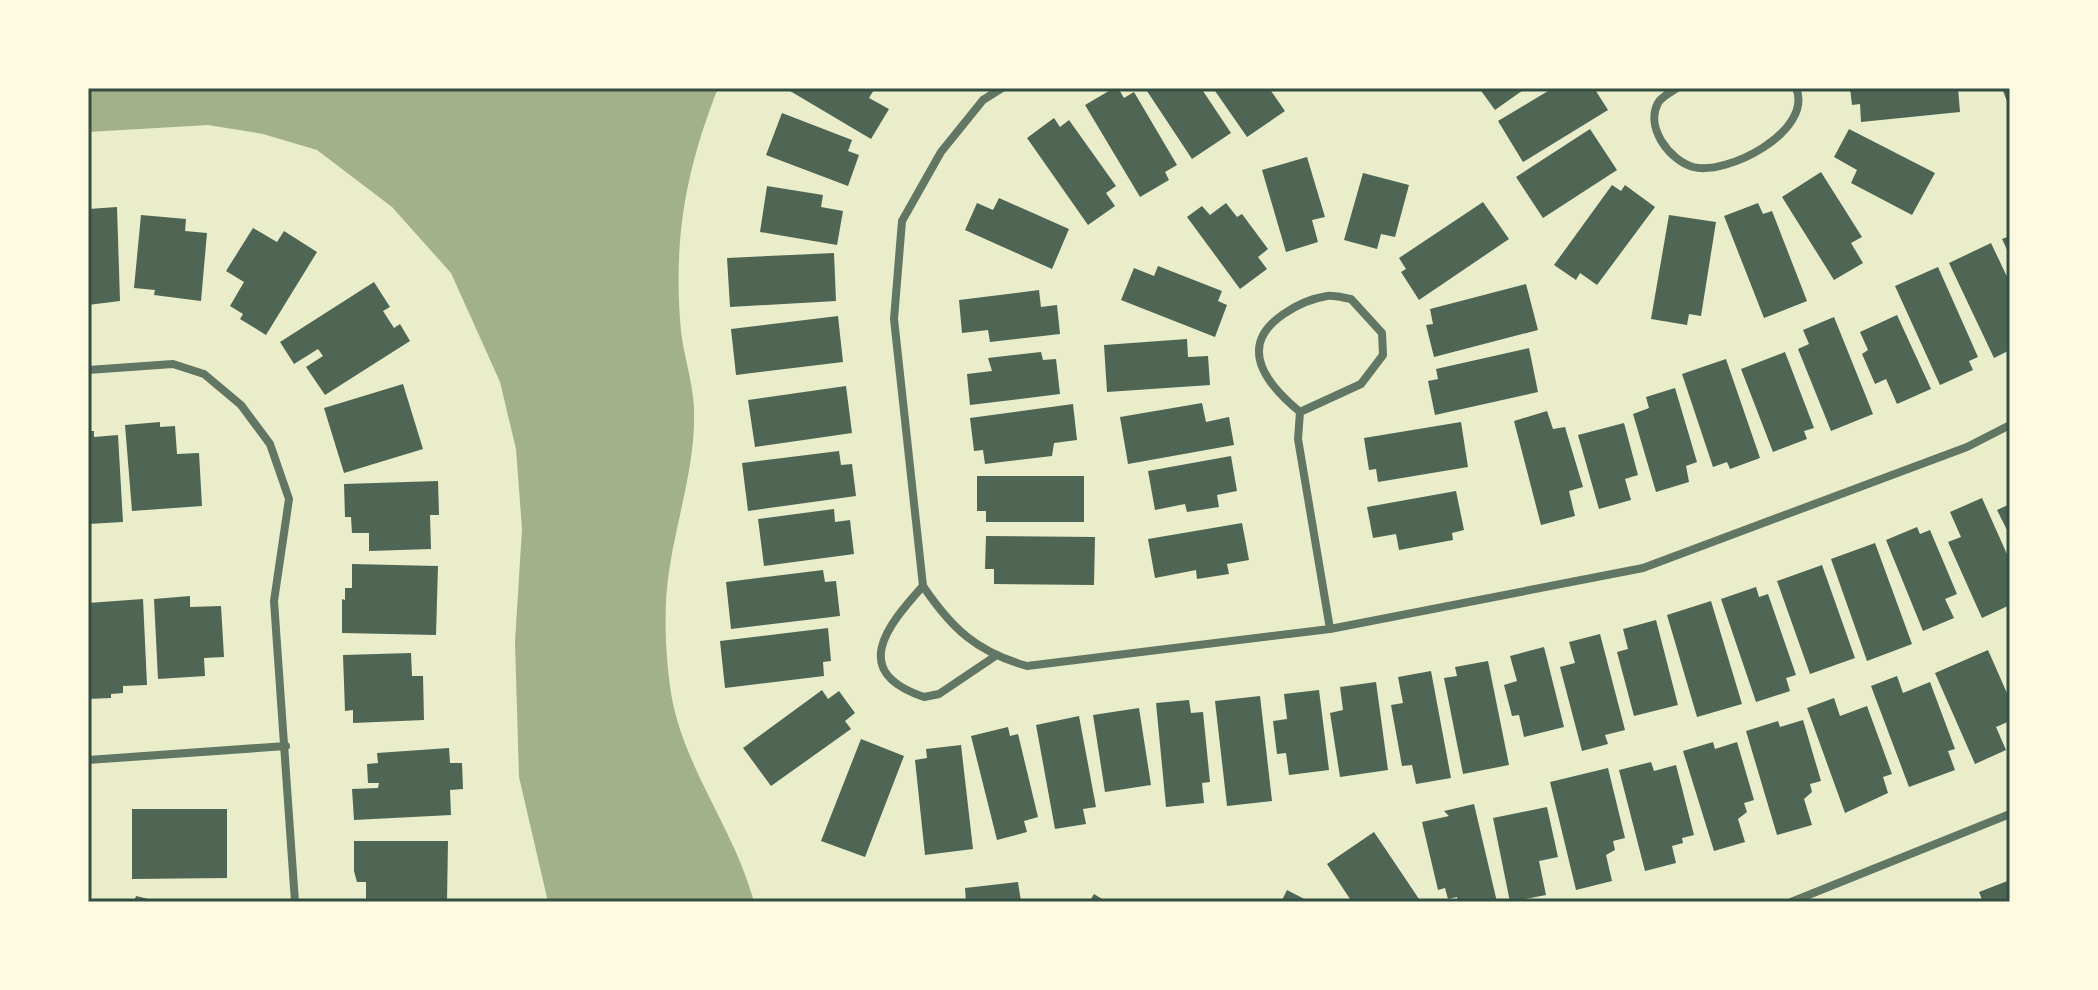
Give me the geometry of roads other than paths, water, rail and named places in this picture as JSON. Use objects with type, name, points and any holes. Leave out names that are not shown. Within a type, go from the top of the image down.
[{"type":"street","points":[[1002,88],[983,100],[941,152],[902,221],[894,319],[923,586],[947,622],[994,657],[1027,666],[1330,629],[1643,568],[1967,447],[2010,425]]},
{"type":"street","points":[[1677,88],[1659,100],[1654,115],[1657,134],[1673,156],[1692,166],[1716,168],[1779,138],[1797,117],[1800,98],[1796,88]]},
{"type":"street","points":[[1329,296],[1351,299],[1382,333],[1383,355],[1361,384],[1300,412],[1281,396],[1266,372],[1259,352],[1265,333],[1295,306],[1329,296]]},
{"type":"street","points":[[88,370],[173,364],[204,374],[241,405],[270,444],[289,499],[274,601],[295,902]]},
{"type":"street","points":[[1300,412],[1298,439],[1330,629]]},
{"type":"street","points":[[923,586],[881,639],[879,660],[892,681],[924,697],[939,694],[994,657]]},
{"type":"street","points":[[88,760],[286,746]]},
{"type":"street","points":[[1791,902],[2010,814]]}]
